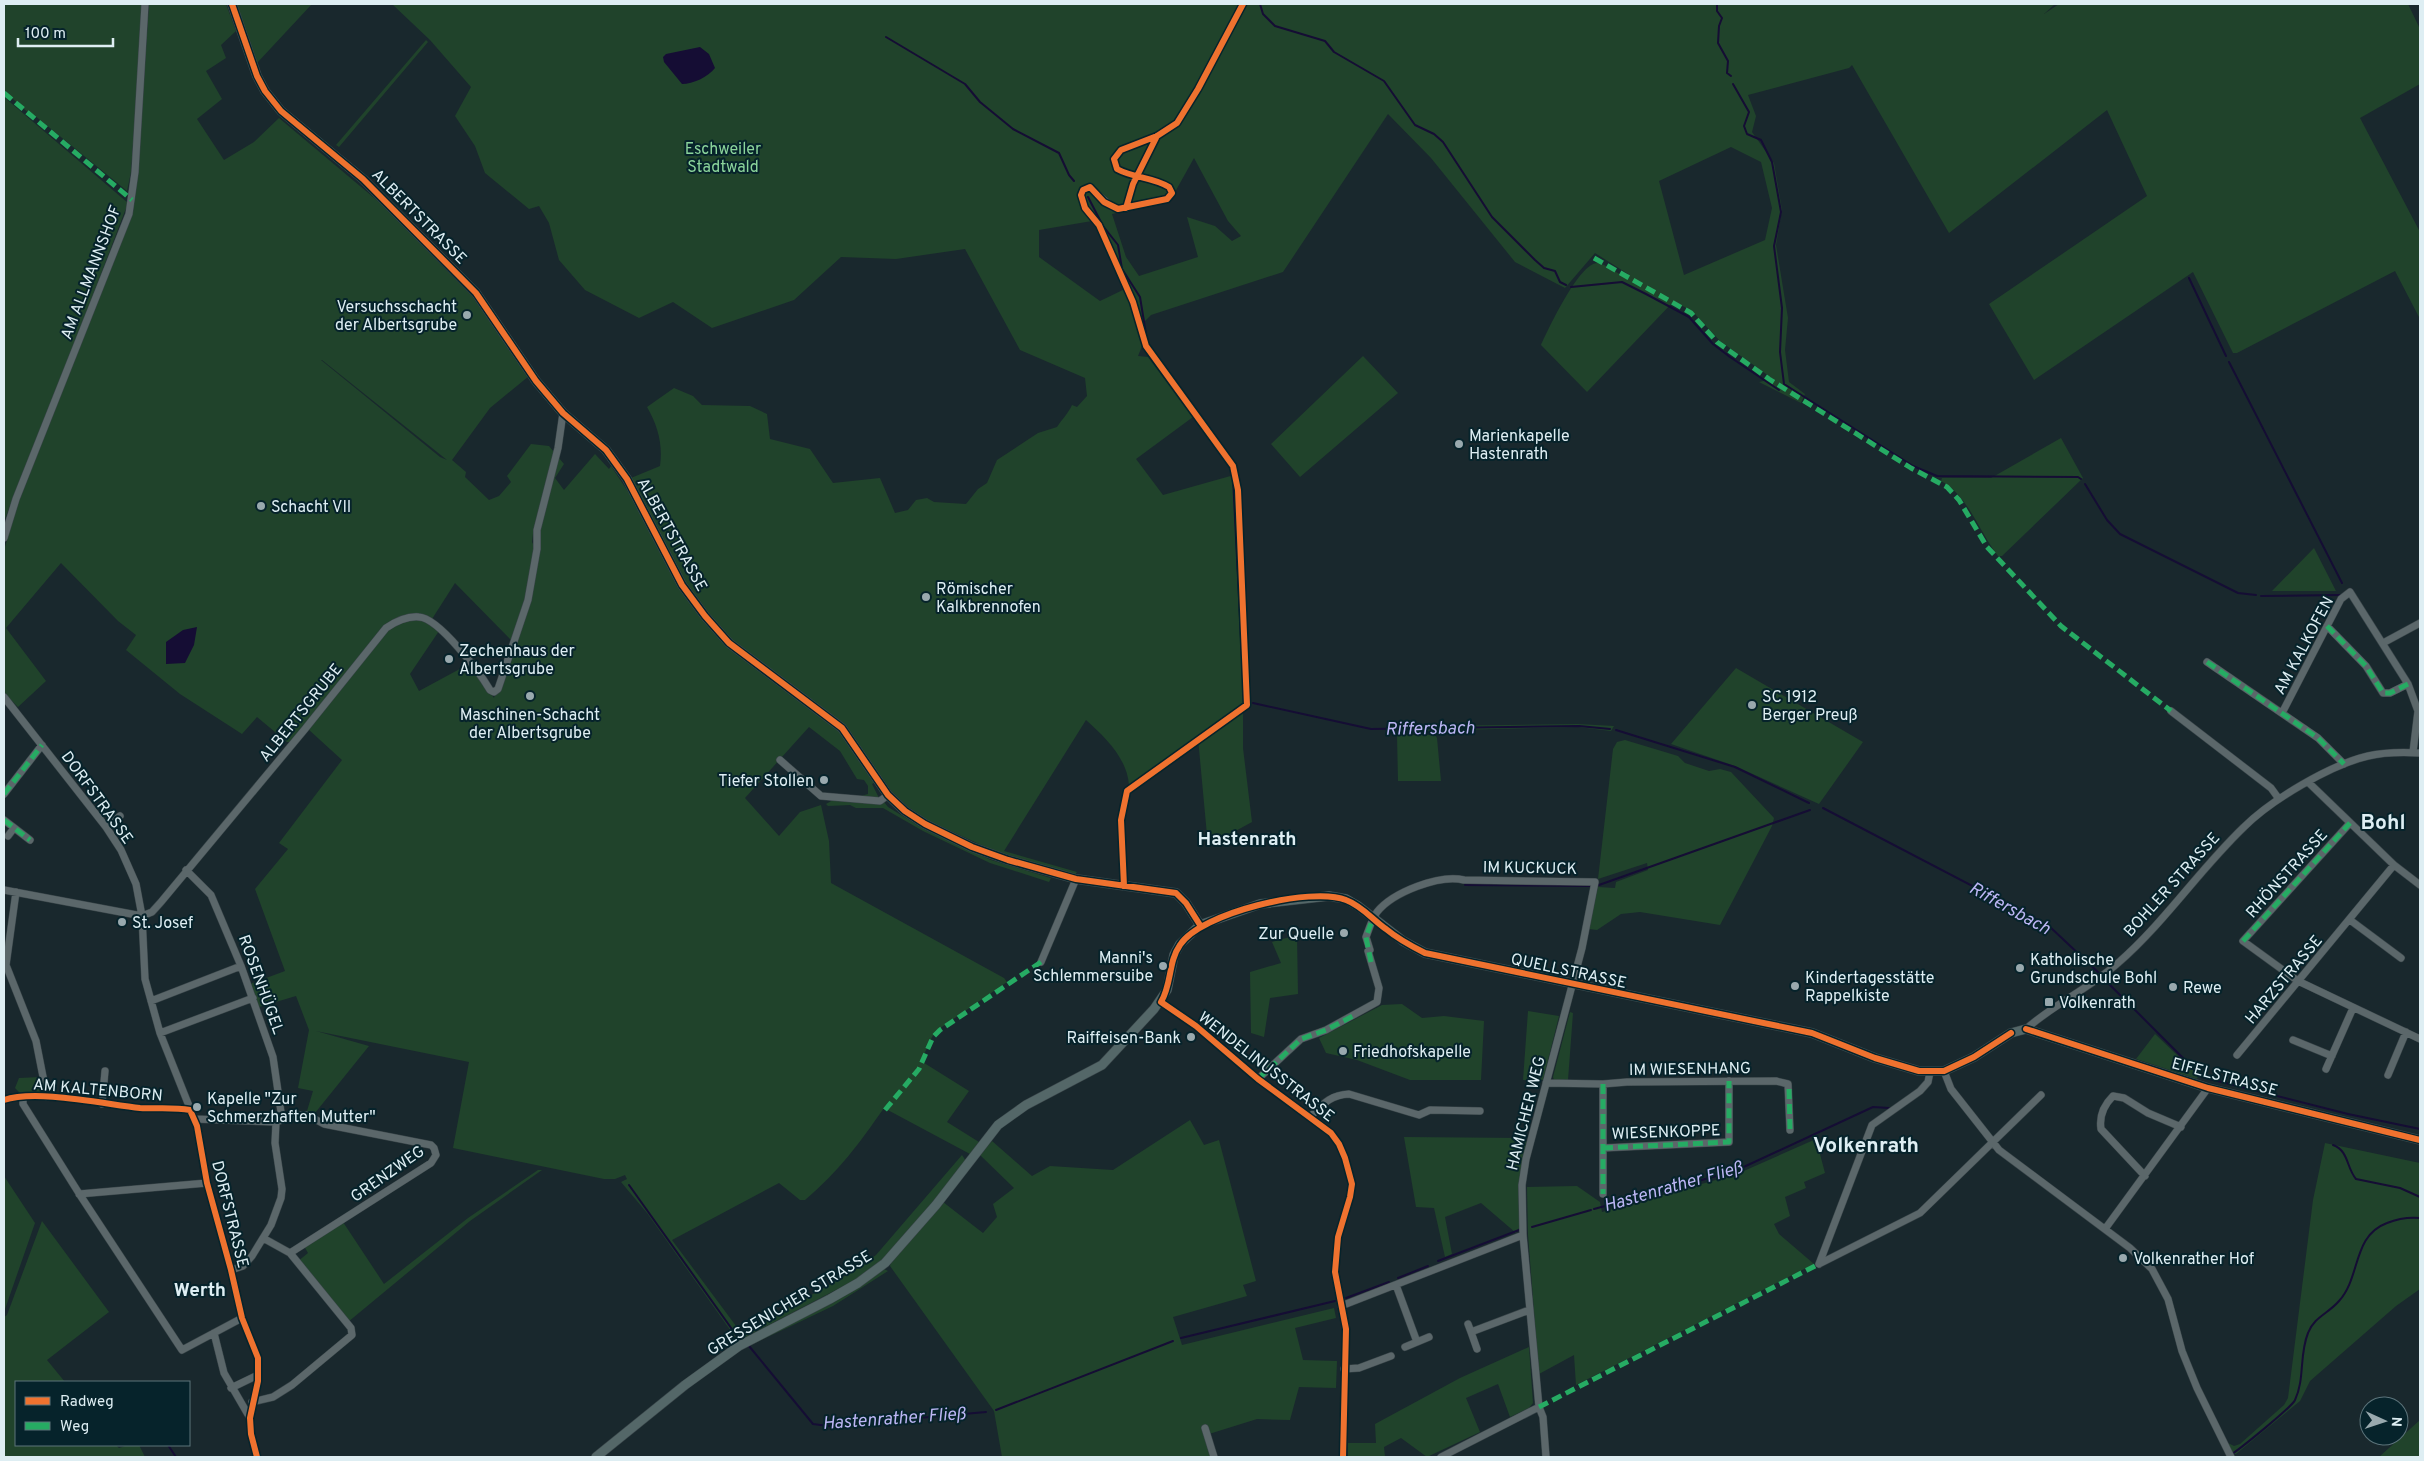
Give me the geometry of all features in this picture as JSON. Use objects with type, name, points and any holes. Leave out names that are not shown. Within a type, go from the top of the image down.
[{"type":"main road","name":"ALBERTSTRASSE","points":[[232,4],[257,76],[265,91],[290,119],[363,179],[476,293],[536,381],[563,414],[606,450],[628,479],[682,585],[705,616],[729,644],[842,728],[888,795],[904,811],[925,824],[972,847],[1076,879],[1176,893],[1186,903],[1200,925]]},
{"type":"main road","name":"QUELLSTRASSE","points":[[1200,925],[1260,904],[1329,896],[1346,900],[1402,941],[1425,953],[1572,985],[1812,1033],[1875,1058],[1930,1072],[1944,1071]]},
{"type":"main road","name":"GRESSENICHER STRASSE","points":[[596,1457],[685,1385],[739,1346],[844,1291],[885,1263],[936,1205],[998,1125],[1026,1106],[1102,1065],[1160,1002],[1167,990],[1174,955],[1185,938],[1200,925]]},
{"type":"main road","name":"BOHLER STRASSE","points":[[1944,1071],[1974,1057],[2011,1033],[2026,1029]]},
{"type":"main road","name":"EIFELSTRASSE","points":[[2026,1029],[2208,1088],[2420,1140]]},
{"type":"street","name":"AM ALLMANNSHOF","points":[[4,538],[16,499],[129,214],[134,172],[145,4]]},
{"type":"street","points":[[1098,195],[1111,206],[1118,209],[1168,199],[1172,193],[1164,184],[1117,169],[1114,159],[1121,150],[1157,136],[1176,122],[1198,89],[1243,4]]},
{"type":"street","points":[[1126,208],[1136,176],[1157,136]]},
{"type":"street","name":"ALBERTSGRUBE","points":[[142,916],[152,912],[306,729],[386,628],[393,623],[418,617],[434,623],[480,672],[490,690],[494,692],[498,689],[526,608],[537,549],[537,530],[558,448],[563,414]]},
{"type":"street","name":"AM KALKOFEN","points":[[2282,713],[2341,599],[2350,592],[2383,643]]},
{"type":"street","points":[[2417,753],[2419,710],[2408,684],[2383,643],[2420,623]]},
{"type":"street","points":[[2327,626],[2366,666],[2383,693],[2390,693],[2408,684]]},
{"type":"street","name":"AM KALKOFEN","points":[[2208,662],[2318,738],[2344,764]]},
{"type":"street","name":"DORFSTRASSE","points":[[4,697],[106,827],[129,865],[136,884],[142,916],[145,979],[160,1033],[194,1119],[207,1183],[242,1318],[258,1358],[258,1375],[250,1418]]},
{"type":"street","points":[[2171,711],[2271,788],[2279,799]]},
{"type":"street","points":[[4,794],[42,745]]},
{"type":"street","name":"BOHLER STRASSE","points":[[2026,1029],[2048,1011],[2104,975],[2156,925],[2243,827],[2279,799],[2344,764],[2367,756],[2417,753]]},
{"type":"street","points":[[780,760],[821,796],[880,801],[888,795]]},
{"type":"street","points":[[2308,782],[2394,865],[2420,885]]},
{"type":"street","points":[[106,827],[120,816]]},
{"type":"street","points":[[4,820],[30,840]]},
{"type":"street","name":"RHÖNSTRASSE","points":[[2298,981],[2243,941],[2350,823]]},
{"type":"street","points":[[8,836],[14,828]]},
{"type":"street","name":"HARZSTRASSE","points":[[2237,1055],[2394,865]]},
{"type":"street","name":"ROSENHÜGEL","points":[[186,870],[211,896],[241,966],[273,1057],[279,1121],[275,1143],[282,1189],[276,1212],[248,1262],[231,1270]]},
{"type":"street","name":"IM KUCKUCK","points":[[1373,918],[1382,907],[1410,890],[1424,883],[1452,877],[1464,880],[1595,882],[1572,985]]},
{"type":"street","points":[[1041,962],[1076,879]]},
{"type":"street","points":[[4,890],[142,916]]},
{"type":"street","points":[[16,892],[6,965],[36,1041],[47,1097]]},
{"type":"street","points":[[1258,1079],[1301,1039],[1326,1030],[1377,1002],[1379,988],[1368,951],[1370,950],[1366,937],[1373,918]]},
{"type":"street","points":[[2350,920],[2401,958]]},
{"type":"street","points":[[151,1001],[241,966]]},
{"type":"street","points":[[2298,981],[2420,1039]]},
{"type":"street","name":"HAMICHER WEG","points":[[1546,1457],[1529,1310],[1523,1235],[1522,1185],[1526,1159],[1572,985]]},
{"type":"street","points":[[160,1033],[253,998]]},
{"type":"street","name":"WENDELINUSSTRASSE","points":[[1160,1002],[1196,1026],[1258,1079],[1330,1133],[1339,1144],[1345,1158],[1352,1184],[1352,1193],[1340,1224],[1337,1246],[1336,1284],[1346,1329],[1344,1457]]},
{"type":"street","points":[[2326,1069],[2352,1008]]},
{"type":"street","points":[[2388,1076],[2406,1032]]},
{"type":"street","points":[[2293,1040],[2332,1056]]},
{"type":"street","name":"AM KALTENBORN","points":[[102,1104],[105,1071]]},
{"type":"street","points":[[1944,1071],[1951,1089],[1993,1144],[2106,1229],[2145,1261],[2168,1299],[2182,1351],[2197,1388],[2230,1455]]},
{"type":"street","points":[[1930,1072],[1928,1082],[1920,1091],[1872,1125],[1819,1264],[1920,1213],[1993,1144],[2041,1095]]},
{"type":"street","name":"WIESENKOPPE","points":[[1604,1148],[1729,1142],[1729,1081]]},
{"type":"street","name":"IM WIESENHANG","points":[[1546,1083],[1776,1081],[1788,1084],[1790,1130]]},
{"type":"street","name":"WIESENKOPPE","points":[[1603,1084],[1603,1194]]},
{"type":"street","points":[[2106,1229],[2208,1088]]},
{"type":"street","points":[[1310,1117],[1325,1101],[1336,1094],[1348,1094],[1419,1115],[1430,1110],[1480,1111]]},
{"type":"street","name":"AM KALTENBORN","points":[[23,1096],[23,1104],[79,1194],[182,1350],[214,1333]]},
{"type":"street","name":"AM KALTENBORN","points":[[4,1100],[23,1096],[47,1097],[102,1104],[190,1110]]},
{"type":"street","points":[[2144,1176],[2102,1129],[2102,1112],[2108,1102],[2113,1096],[2124,1098],[2148,1113],[2181,1127]]},
{"type":"street","name":"GRENZWEG","points":[[194,1119],[279,1121],[307,1115],[324,1124],[430,1145],[436,1151],[431,1163],[290,1253]]},
{"type":"street","points":[[79,1194],[207,1183]]},
{"type":"street","points":[[1341,1306],[1523,1235]]},
{"type":"street","points":[[252,1402],[273,1397],[292,1385],[352,1335],[351,1328],[290,1253],[263,1238]]},
{"type":"street","points":[[1396,1286],[1416,1342]]},
{"type":"street","points":[[1471,1332],[1529,1310]]},
{"type":"street","points":[[242,1318],[214,1333],[224,1373],[250,1418],[251,1434],[257,1457]]},
{"type":"street","points":[[1468,1324],[1477,1349]]},
{"type":"street","points":[[1405,1347],[1429,1337]]},
{"type":"street","points":[[1344,1369],[1359,1368],[1391,1356]]},
{"type":"street","points":[[231,1388],[258,1375]]},
{"type":"street","points":[[1441,1457],[1539,1407]]},
{"type":"street","points":[[1205,1428],[1214,1457]]},
{"type":"green space","points":[[4,4],[143,4],[131,172],[127,191],[34,115],[33,117],[4,91]]},
{"type":"green space","name":"Eschweiler Stadtwald","points":[[149,4],[226,4],[236,31],[221,45],[226,58],[206,71],[222,99],[197,119],[224,160],[254,142],[279,118],[379,202],[472,296],[529,376],[490,408],[452,460],[466,472],[465,477],[489,500],[499,496],[511,482],[507,476],[531,444],[549,446],[564,464],[555,478],[564,490],[595,454],[609,469],[611,466],[629,493],[636,487],[631,478],[660,466],[659,436],[647,407],[674,388],[693,396],[702,405],[750,406],[767,414],[770,439],[810,449],[833,483],[880,478],[895,513],[908,510],[916,500],[927,498],[934,502],[966,504],[978,489],[987,483],[997,460],[1038,433],[1057,427],[1072,405],[1077,407],[1087,396],[1085,378],[1020,350],[965,249],[896,259],[841,257],[794,300],[712,328],[673,302],[639,318],[585,290],[559,260],[549,223],[539,206],[529,209],[485,173],[475,146],[455,116],[471,87],[430,40],[392,4],[2055,4],[2044,14],[2059,4],[2408,4],[2420,29],[2420,84],[2360,118],[2420,232],[2420,319],[2395,271],[2237,353],[2233,353],[2193,272],[2034,380],[1989,304],[2147,196],[2107,110],[1949,233],[1852,65],[1849,68],[1748,95],[1756,116],[1752,132],[1774,163],[1782,210],[1776,245],[1788,318],[1785,350],[1789,382],[1805,394],[1801,403],[1759,382],[1773,379],[1720,341],[1693,312],[1674,301],[1587,392],[1541,345],[1565,298],[1582,273],[1591,265],[1601,264],[1626,278],[1628,274],[1595,253],[1565,288],[1515,262],[1431,158],[1388,114],[1283,272],[1151,315],[1145,321],[1146,336],[1138,356],[1148,357],[1193,417],[1136,459],[1163,495],[1234,475],[1245,697],[1243,703],[1243,748],[1252,822],[1208,846],[1198,738],[1133,786],[1129,785],[1120,757],[1086,720],[1004,851],[1077,872],[1075,875],[992,850],[929,821],[908,807],[892,792],[882,778],[872,784],[879,798],[854,798],[868,794],[868,786],[864,780],[857,779],[840,751],[809,727],[745,798],[779,836],[800,812],[821,805],[829,841],[831,883],[1004,978],[1007,982],[939,1029],[932,1037],[921,1061],[969,1091],[947,1122],[979,1142],[970,1154],[884,1108],[848,1157],[805,1200],[800,1200],[779,1183],[672,1240],[742,1334],[852,1272],[876,1255],[962,1155],[966,1161],[937,1198],[882,1260],[855,1280],[738,1341],[647,1213],[621,1182],[627,1179],[625,1175],[615,1179],[604,1179],[453,1148],[469,1062],[316,1031],[369,1046],[315,1113],[307,1111],[313,1091],[298,1088],[309,1030],[296,996],[259,1007],[250,984],[285,971],[255,889],[288,849],[279,843],[342,760],[308,729],[388,629],[408,620],[421,620],[439,631],[410,674],[419,691],[469,664],[494,698],[512,641],[455,583],[432,619],[407,616],[383,626],[291,742],[287,742],[257,717],[242,734],[180,694],[126,650],[136,635],[118,621],[61,563],[6,628],[46,681],[18,707],[4,693],[4,550],[18,503],[133,212],[138,172]],"holes":[[[1731,147],[1761,162],[1772,208],[1765,240],[1684,275],[1659,181]],[[1194,158],[1228,221],[1241,236],[1232,241],[1215,226],[1187,217],[1198,257],[1139,276],[1126,257],[1112,214],[1170,201]],[[1092,221],[1127,288],[1100,301],[1039,257],[1039,230]],[[321,360],[322,360],[447,460],[440,457]],[[533,534],[539,538],[539,542],[531,598],[516,643],[514,641],[527,599],[535,548],[532,542]]]},
{"type":"green space","points":[[236,4],[312,4],[257,63]]},
{"type":"green space","points":[[426,40],[428,42],[339,147],[336,145]]},
{"type":"green space","points":[[4,97],[128,203],[48,413],[4,521]]},
{"type":"green space","points":[[1363,356],[1398,393],[1300,477],[1271,444]]},
{"type":"green space","points":[[2061,438],[2083,478],[2002,556],[1998,556],[1966,504],[1950,487],[1941,481],[1942,478],[1991,478]]},
{"type":"green space","points":[[2314,548],[2336,591],[2272,591]]},
{"type":"green space","name":"SC 1912 Berger Preuß","points":[[1736,668],[1863,742],[1819,804],[1735,766],[1671,744]]},
{"type":"green space","points":[[1578,724],[1614,726],[1611,731],[1578,727],[1418,731],[1418,726]]},
{"type":"green space","points":[[1397,735],[1435,735],[1437,738],[1441,781],[1398,781]]},
{"type":"green space","points":[[1625,740],[1678,756],[1685,763],[1709,771],[1720,769],[1731,772],[1774,818],[1772,826],[1720,925],[1640,912],[1621,914],[1597,930],[1589,929],[1598,887],[1615,888],[1616,882],[1648,870],[1647,863],[1598,879],[1613,749],[1617,742]]},
{"type":"green space","points":[[833,800],[884,802],[888,807],[924,829],[991,860],[1051,878],[1049,882],[990,863],[923,831],[883,808],[856,808],[850,805],[828,806],[826,804]]},
{"type":"green space","points":[[1297,935],[1298,994],[1270,998],[1264,1037],[1251,1033],[1250,972],[1281,963],[1272,942]]},
{"type":"green space","points":[[1402,1004],[1422,1018],[1444,1016],[1484,1021],[1481,1080],[1410,1080],[1357,1060],[1326,1053],[1319,1038],[1382,1005]]},
{"type":"green space","points":[[1528,1011],[1559,1016],[1543,1080],[1523,1080]]},
{"type":"green space","points":[[1570,1012],[1573,1013],[1568,1080],[1554,1080],[1553,1077]]},
{"type":"green space","points":[[2155,1034],[2198,1075],[2197,1079],[2136,1059]]},
{"type":"green space","points":[[41,1077],[42,1088],[40,1095],[20,1093],[15,1088],[19,1078]]},
{"type":"green space","points":[[1190,1120],[1204,1145],[1219,1140],[1256,1281],[1243,1285],[1247,1296],[1173,1317],[1182,1345],[1334,1308],[1336,1318],[1295,1328],[1303,1360],[1337,1361],[1336,1388],[1299,1387],[1290,1420],[1257,1419],[1209,1434],[1212,1457],[1002,1457],[994,1411],[890,1266],[891,1262],[943,1202],[983,1233],[997,1217],[993,1204],[1014,1188],[980,1155],[992,1141],[1032,1176],[1050,1166],[1113,1170]]},
{"type":"green space","points":[[1404,1137],[1524,1138],[1527,1142],[1519,1184],[1519,1228],[1516,1233],[1481,1203],[1445,1217],[1452,1254],[1445,1257],[1434,1208],[1416,1207]]},
{"type":"green space","points":[[1816,1139],[1825,1173],[1804,1182],[1806,1188],[1785,1197],[1790,1216],[1774,1224],[1779,1234],[1814,1264],[1576,1385],[1574,1355],[1539,1374],[1528,1235],[1527,1187],[1577,1186],[1600,1202],[1602,1212],[1737,1174]]},
{"type":"green space","points":[[2325,1143],[2420,1163],[2420,1289],[2396,1306],[2310,1381],[2300,1401],[2236,1454],[2233,1454],[2228,1443],[2234,1446],[2240,1444],[2284,1405],[2288,1398],[2313,1200]]},
{"type":"green space","points":[[538,1170],[542,1170],[470,1221],[348,1322],[297,1262],[308,1253],[304,1246],[343,1222],[384,1284],[468,1218]]},
{"type":"green space","points":[[4,1176],[35,1223],[4,1312]]},
{"type":"green space","points":[[42,1221],[109,1312],[47,1360],[64,1381],[15,1381],[15,1446],[117,1446],[119,1448],[140,1446],[145,1457],[4,1457],[4,1317],[7,1315]]},
{"type":"green space","points":[[882,1268],[888,1271],[833,1306],[751,1345],[750,1343]]},
{"type":"green space","points":[[1529,1347],[1533,1403],[1529,1408],[1510,1417],[1498,1384],[1466,1398],[1480,1432],[1427,1457],[1401,1438],[1384,1447],[1385,1457],[1348,1457],[1348,1443],[1376,1443],[1375,1424],[1460,1378]]},
{"type":"green space","points":[[2420,1420],[2420,1457],[2379,1457],[2391,1446],[2409,1446],[2409,1430]]},
{"type":"shaded area","points":[[700,47],[709,54],[715,68],[700,79],[682,84],[664,62],[663,57],[666,54]]},
{"type":"shaded area","points":[[197,627],[194,645],[185,663],[166,664],[166,642],[183,630]]},
{"type":"waterway","points":[[1260,4],[1263,14],[1275,26],[1325,41],[1334,52],[1384,81],[1415,125],[1434,134],[1443,142],[1492,217],[1544,268],[1555,271],[1560,282],[1566,285]]},
{"type":"waterway","points":[[1717,4],[1717,11],[1722,18],[1719,26],[1718,43],[1728,61],[1727,73],[1731,76]]},
{"type":"waterway","points":[[886,37],[965,84],[980,102],[1013,129],[1059,153],[1069,175],[1074,181]]},
{"type":"waterway","points":[[1733,84],[1749,112],[1744,126],[1747,134],[1761,140],[1772,162],[1781,212],[1774,246],[1782,308],[1780,352],[1784,384],[1913,466],[1937,476],[2078,477],[2081,479]]},
{"type":"waterway","points":[[1088,197],[1103,226],[1118,245],[1122,269],[1140,297],[1146,334]]},
{"type":"waterway","points":[[2189,278],[2226,356]]},
{"type":"waterway","points":[[1571,287],[1622,282],[1689,317],[1713,344],[1779,390]]},
{"type":"waterway","name":"Riffersbach","points":[[1145,350],[1229,465],[1233,477],[1244,698]]},
{"type":"waterway","points":[[2229,362],[2342,583]]},
{"type":"waterway","points":[[2085,484],[2107,520],[2120,534],[2238,593],[2256,595]]},
{"type":"waterway","points":[[2261,596],[2340,595]]},
{"type":"waterway","name":"Riffersbach","points":[[1253,703],[1371,729],[1579,726],[1610,729]]},
{"type":"waterway","name":"Riffersbach","points":[[1616,730],[1735,767],[1809,803]]},
{"type":"waterway","name":"Riffersbach","points":[[1823,808],[2049,926],[2100,974]]},
{"type":"waterway","points":[[1599,885],[1810,810]]},
{"type":"waterway","points":[[1465,885],[1591,886]]},
{"type":"waterway","name":"Riffersbach","points":[[2103,978],[2202,1077],[2348,1114],[2420,1129]]},
{"type":"waterway","name":"Hastenrather Fließ","points":[[1594,1209],[1735,1171],[1873,1107],[1889,1108]]},
{"type":"waterway","points":[[2333,1145],[2345,1155],[2356,1179],[2400,1188],[2420,1197]]},
{"type":"waterway","name":"Hastenrather Fließ","points":[[629,1185],[739,1339]]},
{"type":"waterway","name":"Hastenrather Fließ","points":[[1532,1227],[1591,1210]]},
{"type":"waterway","points":[[2232,1454],[2276,1419],[2295,1400],[2300,1384],[2305,1341],[2308,1333],[2314,1323],[2335,1305],[2346,1291],[2362,1247],[2368,1237],[2376,1229],[2395,1220],[2420,1218]]},
{"type":"waterway","name":"Hastenrather Fließ","points":[[1438,1261],[1519,1230]]},
{"type":"waterway","name":"Hastenrather Fließ","points":[[1398,1278],[1428,1266]]},
{"type":"waterway","name":"Hastenrather Fließ","points":[[1346,1298],[1389,1282]]},
{"type":"waterway","name":"Hastenrather Fließ","points":[[1181,1338],[1335,1301]]},
{"type":"waterway","name":"Hastenrather Fließ","points":[[996,1410],[1173,1341]]},
{"type":"waterway","name":"Hastenrather Fließ","points":[[749,1346],[813,1424],[828,1426],[986,1412]]},
{"type":"waterway","points":[[169,1446],[176,1457]]},
{"type":"marked path","points":[[4,93],[132,200]]},
{"type":"marked path","points":[[1594,258],[1691,313],[1717,342],[1769,379],[1911,468],[1947,487],[1959,500],[1987,547],[2061,626],[2171,711]]},
{"type":"marked path","points":[[2327,626],[2366,666],[2383,693],[2390,693],[2408,684]]},
{"type":"marked path","points":[[2207,662],[2318,738],[2344,764]]},
{"type":"marked path","points":[[4,794],[42,745]]},
{"type":"marked path","points":[[4,820],[30,840]]},
{"type":"marked path","points":[[2243,941],[2350,823]]},
{"type":"marked path","points":[[1371,962],[1366,937],[1373,918]]},
{"type":"marked path","points":[[885,1110],[919,1069],[933,1037],[940,1030],[1041,962]]},
{"type":"marked path","points":[[1258,1079],[1301,1039],[1326,1030],[1353,1016]]},
{"type":"marked path","points":[[1603,1148],[1729,1142],[1729,1081]]},
{"type":"marked path","points":[[1603,1084],[1603,1194]]},
{"type":"marked path","points":[[1789,1089],[1790,1130]]},
{"type":"marked path","points":[[1539,1407],[1819,1264]]},
{"type":"cycle path","points":[[232,4],[257,76],[265,91],[281,111],[363,179],[476,293],[536,381],[563,413],[606,450],[627,479],[682,585],[705,616],[729,643],[842,728],[888,795],[905,811],[925,824],[972,847],[1008,860],[1076,879],[1176,893],[1186,903],[1200,925]]},
{"type":"cycle path","points":[[1124,886],[1121,820],[1127,791],[1247,705],[1238,490],[1233,466],[1146,346],[1133,302],[1099,225],[1085,208],[1081,195],[1083,190],[1090,187],[1104,202],[1118,209],[1167,199],[1172,193],[1169,187],[1117,169],[1114,159],[1121,150],[1157,136],[1177,123],[1198,89],[1243,4]]},
{"type":"cycle path","points":[[1126,208],[1133,184],[1157,136]]},
{"type":"cycle path","points":[[1343,1457],[1346,1329],[1335,1272],[1338,1237],[1352,1184],[1345,1158],[1339,1144],[1331,1133],[1258,1079],[1196,1026],[1161,1002],[1167,988],[1176,952],[1191,933],[1210,922],[1258,905],[1309,897],[1330,897],[1346,900],[1357,906],[1395,936],[1425,953],[1812,1033],[1875,1058],[1919,1071],[1944,1071],[1974,1057],[2011,1033]]},
{"type":"cycle path","points":[[2026,1029],[2208,1088],[2420,1140]]},
{"type":"cycle path","points":[[4,1100],[34,1096],[140,1108],[190,1110],[197,1126],[207,1183],[242,1318],[258,1358],[258,1381],[250,1418],[251,1434],[257,1457]]},
{"type":"place","name":"Versuchsschacht der Albertsgrube","points":[[467,315]]},
{"type":"place","name":"Marienkapelle Hastenrath","points":[[1459,444]]},
{"type":"place","name":"Schacht VII","points":[[261,506]]},
{"type":"place","name":"Römischer Kalkbrennofen","points":[[926,597]]},
{"type":"place","name":"Zechenhaus der Albertsgrube","points":[[449,659]]},
{"type":"place","name":"Maschinen-Schacht der Albertsgrube","points":[[530,696]]},
{"type":"place","name":"SC 1912 Berger Preuß","points":[[1752,705]]},
{"type":"place","name":"Tiefer Stollen","points":[[824,780]]},
{"type":"place","name":"St. Josef","points":[[122,922]]},
{"type":"place","name":"Zur Quelle","points":[[1344,933]]},
{"type":"place","name":"Manni's Schlemmersuibe","points":[[1163,966]]},
{"type":"place","name":"Katholische Grundschule Bohl","points":[[2020,968]]},
{"type":"place","name":"Kindertagesstätte Rappelkiste","points":[[1795,986]]},
{"type":"place","name":"Rewe","points":[[2173,987]]},
{"type":"place","name":"Volkenrath","points":[[2049,1002]]},
{"type":"place","name":"Raiffeisen-Bank","points":[[1191,1037]]},
{"type":"place","name":"Friedhofskapelle","points":[[1343,1051]]},
{"type":"place","name":"Kapelle \"Zur Schmerzhaften Mutter\"","points":[[197,1107]]},
{"type":"place","name":"Volkenrather Hof","points":[[2123,1258]]},
{"type":"district","name":"Bohl","points":[[2383,822]]},
{"type":"district","name":"Hastenrath","points":[[1247,838]]},
{"type":"district","name":"Volkenrath","points":[[1866,1145]]},
{"type":"district","name":"Werth","points":[[200,1289]]}]
